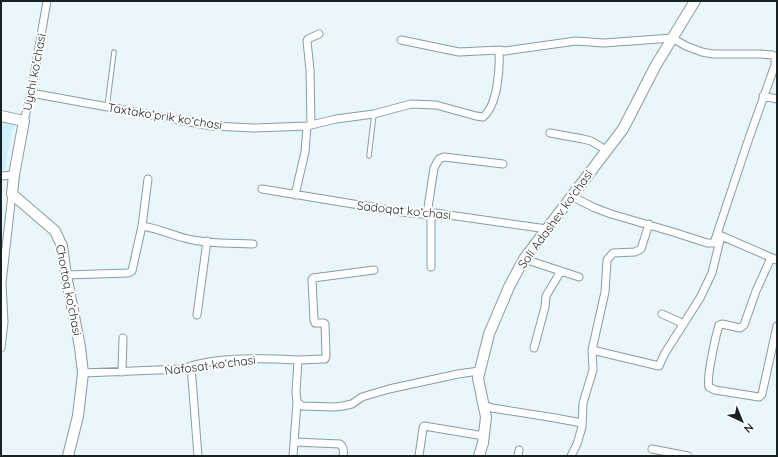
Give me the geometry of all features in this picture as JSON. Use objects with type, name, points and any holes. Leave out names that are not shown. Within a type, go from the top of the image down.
[{"type":"street","name":"Uychi ko'chasi","points":[[1,116],[24,121],[31,93],[47,1]]},
{"type":"street","name":"Soli Adashev ko'chasi","points":[[479,456],[484,436],[486,417],[478,383],[479,371],[489,334],[508,287],[524,259],[622,129],[656,65],[695,1]]},
{"type":"street","points":[[295,196],[305,152],[309,125],[310,70],[307,41],[308,39],[319,34]]},
{"type":"street","points":[[401,40],[459,52],[505,51],[576,41],[604,43],[672,38],[686,46],[702,52],[714,54],[773,55],[776,59],[718,235],[714,243],[707,243],[649,224],[634,221],[595,208],[571,196]]},
{"type":"street","name":"Taxtakoʻprik koʻchasi","points":[[31,93],[212,126],[254,128],[309,125],[336,119],[374,114],[412,104],[436,105],[483,117],[488,113],[495,95],[499,68],[499,50]]},
{"type":"street","points":[[764,96],[777,99]]},
{"type":"street","points":[[1,348],[4,322],[2,283],[14,175],[24,121]]},
{"type":"street","points":[[550,134],[583,138],[606,150]]},
{"type":"street","points":[[431,267],[429,215],[434,168],[439,159],[444,157],[503,164]]},
{"type":"street","points":[[1,176],[14,175]]},
{"type":"street","points":[[66,276],[132,272],[142,226],[148,179]]},
{"type":"street","name":"Sadoqat koʻchasi","points":[[262,189],[295,196],[429,215],[435,213],[547,229]]},
{"type":"street","name":"Chortoq koʻchasi","points":[[12,194],[55,231],[62,246],[66,276],[80,347],[83,373],[78,416],[68,456]]},
{"type":"street","points":[[571,456],[579,439],[582,423],[583,403],[593,370],[592,350],[606,282],[607,260],[613,253],[635,252],[641,249],[649,224]]},
{"type":"street","points":[[142,226],[154,228],[184,238],[253,244]]},
{"type":"street","points":[[718,235],[774,259],[756,291],[744,325],[740,328],[722,324],[719,325],[709,373],[709,387],[715,390],[759,397],[762,394],[777,326]]},
{"type":"street","points":[[592,350],[659,366],[682,324],[700,298],[712,273],[718,235]]},
{"type":"street","points":[[197,315],[207,241]]},
{"type":"street","points":[[524,259],[579,277]]},
{"type":"street","name":"Nafosat koʻchasi","points":[[83,373],[183,369],[214,362],[259,358],[298,360],[325,359],[325,324],[315,323],[314,320],[313,278],[374,270]]},
{"type":"street","points":[[534,348],[545,307],[546,296],[561,271]]},
{"type":"street","points":[[662,314],[682,324]]},
{"type":"street","points":[[122,372],[123,338]]},
{"type":"street","points":[[293,456],[295,442],[298,360]]},
{"type":"street","points":[[191,366],[198,456]]},
{"type":"street","points":[[297,402],[302,406],[343,406],[352,404],[362,397],[389,389],[479,371]]},
{"type":"street","points":[[484,405],[492,408],[582,423]]},
{"type":"street","points":[[419,456],[424,426],[484,436]]},
{"type":"street","points":[[295,442],[340,444],[344,449],[343,456]]},
{"type":"street","points":[[652,449],[688,456]]},
{"type":"lane","points":[[107,107],[114,52]]},
{"type":"lane","points":[[369,156],[374,114]]},
{"type":"shaded area","points":[[1,120],[14,122],[4,173],[1,174]]}]
